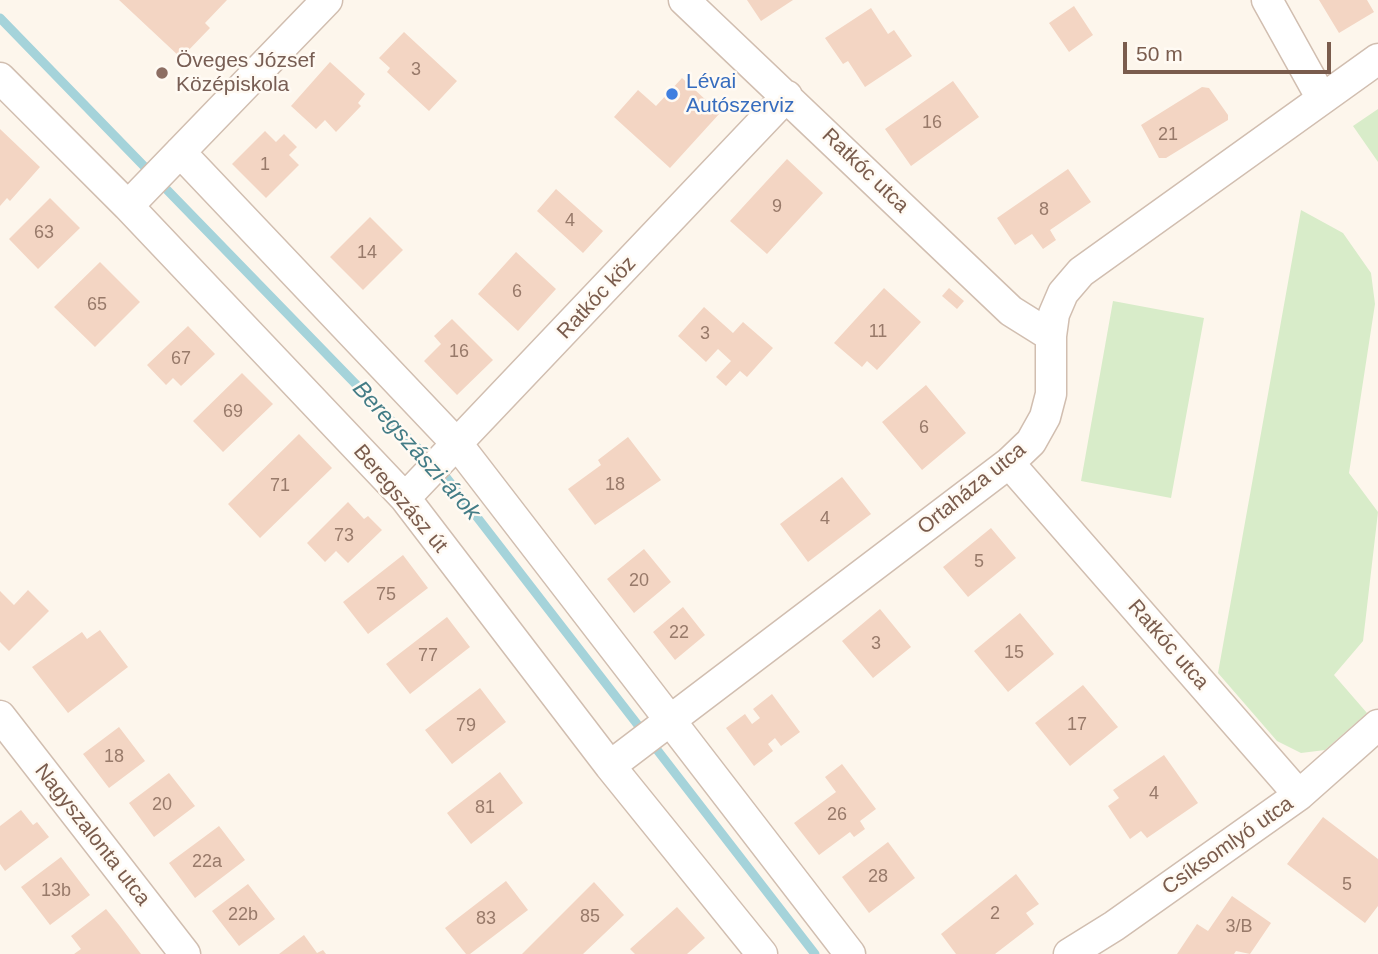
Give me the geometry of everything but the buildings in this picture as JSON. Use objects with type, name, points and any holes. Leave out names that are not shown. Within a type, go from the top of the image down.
[{"type":"street","points":[[136,198],[327,0]]},
{"type":"street","name":"Ratkóc utca","points":[[684,0],[1011,312],[1051,336]]},
{"type":"street","points":[[1266,0],[1322,99]]},
{"type":"street","name":"Ortaháza utca","points":[[610,766],[1009,463],[1031,442],[1045,417],[1051,394],[1051,336],[1063,293],[1081,272],[1378,58]]},
{"type":"street","name":"Beregszász út","points":[[0,78],[136,198],[413,489],[610,766],[762,954]]},
{"type":"street","name":"Ratkóc köz","points":[[413,489],[787,96]]},
{"type":"street","points":[[174,158],[451,452],[664,725],[850,954]]},
{"type":"street","name":"Ratkóc utca","points":[[1009,463],[1299,795]]},
{"type":"street","name":"Nagyszalonta utca","points":[[0,716],[185,954]]},
{"type":"street","name":"Csíksomlyó utca","points":[[1069,954],[1114,926],[1299,795],[1378,725]]},
{"type":"green space","points":[[1378,109],[1378,162],[1353,126]]},
{"type":"green space","points":[[1301,210],[1343,233],[1371,273],[1375,304],[1349,473],[1378,512],[1363,641],[1334,675],[1367,713],[1325,750],[1301,753],[1277,741],[1218,673]]},
{"type":"green space","points":[[1113,301],[1204,318],[1171,498],[1081,481]]},
{"type":"waterway","name":"Beregszászi-árok","points":[[0,18],[446,477],[815,954]]},
{"type":"place","name":"Öveges József Középiskola","points":[[162,73]]},
{"type":"place","name":"Lévai Autószerviz","points":[[672,94]]}]
